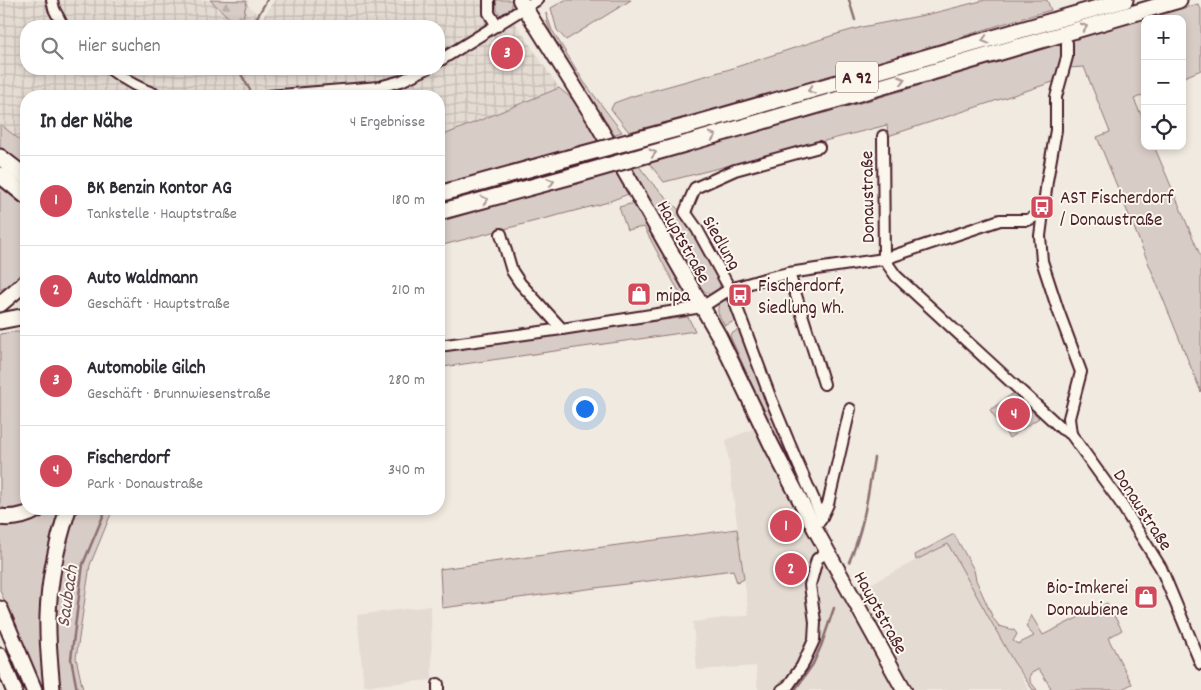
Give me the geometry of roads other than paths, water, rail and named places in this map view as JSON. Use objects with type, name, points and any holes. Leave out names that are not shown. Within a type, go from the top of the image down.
[{"type":"highway","name":"A 92","points":[[445,210],[688,143],[1034,34],[1125,0]]},
{"type":"highway","name":"A 92","points":[[445,192],[1034,34],[1179,0]]},
{"type":"highway","points":[[0,157],[20,172]]},
{"type":"highway","points":[[0,175],[20,191]]},
{"type":"highway","points":[[0,304],[20,287]]},
{"type":"highway","points":[[0,304],[20,300]]},
{"type":"highway","points":[[0,321],[20,318]]},
{"type":"highway","points":[[0,517],[11,518],[26,515]]},
{"type":"highway","points":[[52,690],[48,616],[51,582],[58,542],[66,515]]},
{"type":"highway","points":[[0,609],[34,690]]},
{"type":"highway","points":[[0,656],[14,690]]},
{"type":"main road","name":"Hauptstraße","points":[[522,4],[594,118],[719,336],[772,446],[818,523],[827,552],[904,690]]},
{"type":"street","points":[[52,0],[60,20]]},
{"type":"street","points":[[489,0],[489,13],[497,26]]},
{"type":"street","points":[[445,57],[497,26],[522,4],[537,0]]},
{"type":"street","points":[[1067,42],[1067,57],[1056,97],[1056,130],[1040,236],[1042,261],[1081,372],[1070,418],[1071,434]]},
{"type":"street","points":[[118,75],[142,90]]},
{"type":"street","points":[[342,90],[379,87],[401,81],[414,75]]},
{"type":"street","name":"Donaustraße","points":[[882,136],[884,259],[896,276],[1062,429],[1071,434],[1120,502],[1162,568],[1201,664]]},
{"type":"street","name":"Siedlung","points":[[818,523],[795,458],[771,399],[735,288],[685,212],[695,188],[735,170],[819,147]]},
{"type":"street","points":[[1040,236],[1028,220],[1036,216],[1043,209]]},
{"type":"street","name":"Donaustraße","points":[[884,259],[1000,220],[1028,220]]},
{"type":"street","points":[[500,234],[512,271],[562,329]]},
{"type":"street","name":"Siedlung","points":[[735,288],[789,273],[884,259]]},
{"type":"street","points":[[789,273],[824,384]]},
{"type":"street","points":[[445,345],[702,307],[735,288]]},
{"type":"street","points":[[1048,416],[1056,417],[1065,414],[1072,408]]},
{"type":"street","points":[[818,523],[828,504],[850,409]]},
{"type":"street","points":[[782,690],[788,686],[802,666],[814,640],[815,622],[810,585],[816,559],[827,552]]},
{"type":"waterway","name":"Saubach","points":[[255,20],[267,0]]},
{"type":"waterway","points":[[849,0],[855,20]]},
{"type":"waterway","name":"Saubach","points":[[241,75],[250,90]]},
{"type":"waterway","points":[[849,562],[862,524],[874,458]]},
{"type":"waterway","name":"Saubach","points":[[77,690],[71,659],[83,564],[103,515]]},
{"type":"waterway","points":[[795,690],[813,664],[834,608]]},
{"type":"place","name":"Automobile Gilch","points":[[507,53]]},
{"type":"place","name":"AST Fischerdorf / Donaustraße","points":[[1042,207]]},
{"type":"place","name":"mipa","points":[[639,294]]},
{"type":"place","name":"Fischerdorf, Siedlung Wh.","points":[[740,295]]},
{"type":"place","name":"Fischerdorf","points":[[1014,414]]},
{"type":"place","name":"BK Benzin Kontor AG","points":[[786,526]]},
{"type":"place","name":"Auto Waldmann","points":[[791,569]]},
{"type":"place","name":"Bio-Imkerei Donaubiene","points":[[1146,597]]}]
